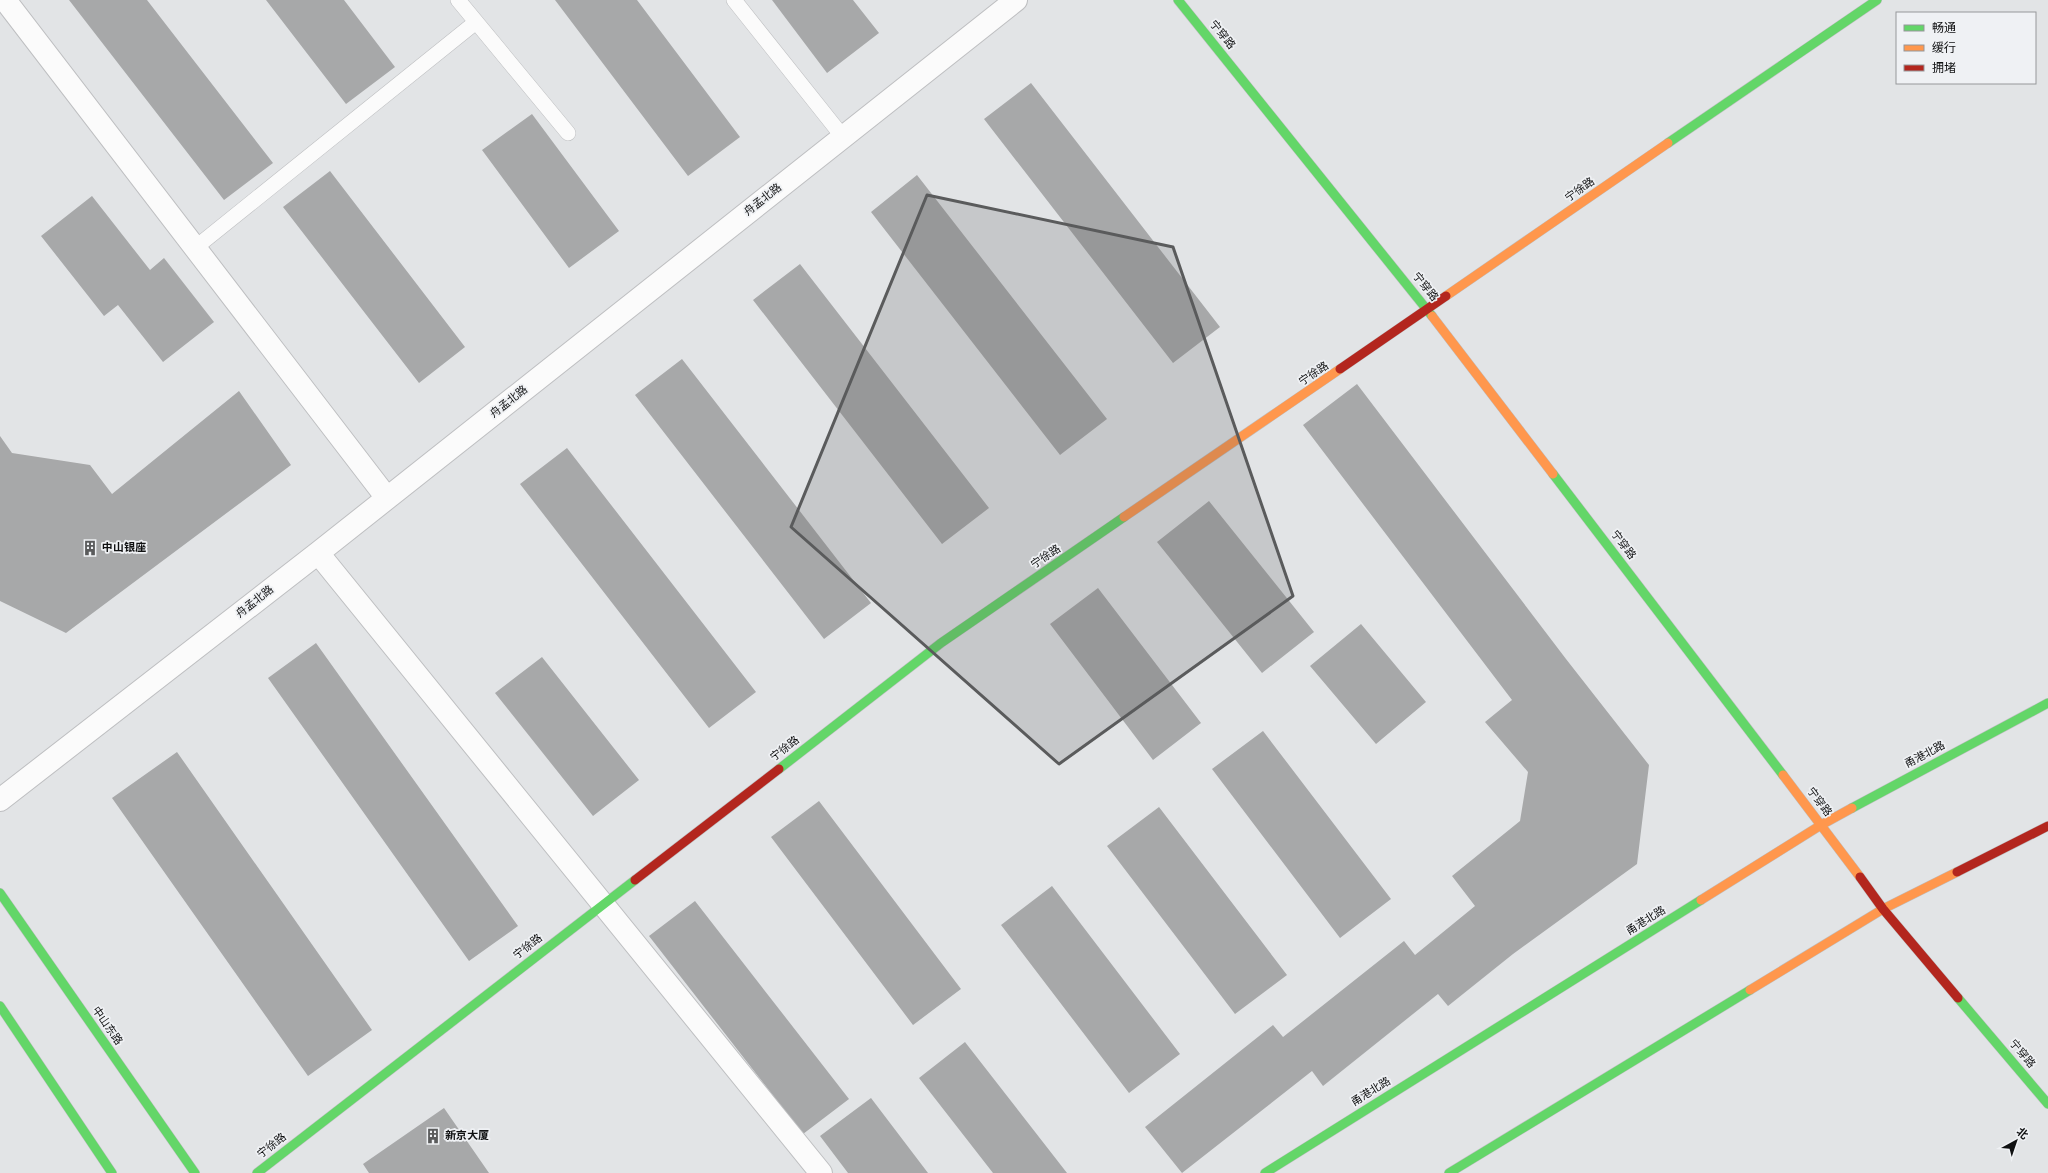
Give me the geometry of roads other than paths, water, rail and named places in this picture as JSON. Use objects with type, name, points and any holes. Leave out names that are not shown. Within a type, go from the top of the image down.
[{"type":"street","points":[[5,0],[387,498]]},
{"type":"street","name":"舟孟北路","points":[[0,800],[318,553],[1016,0]]},
{"type":"street","name":"宁穿路","points":[[1178,0],[1428,310],[1821,825],[1883,909],[2048,1104]]},
{"type":"street","name":"宁徐路","points":[[257,1173],[941,643],[1428,310],[1877,0]]},
{"type":"street","points":[[318,553],[821,1173]]},
{"type":"street","name":"甬港北路","points":[[1265,1173],[1821,825],[2048,703]]},
{"type":"street","points":[[1449,1173],[1883,909],[2048,826]]},
{"type":"street","name":"中山东路","points":[[0,893],[195,1173]]},
{"type":"street","points":[[0,1006],[112,1173]]},
{"type":"lane","points":[[458,0],[568,132]]},
{"type":"lane","points":[[734,0],[842,137]]},
{"type":"lane","points":[[195,248],[476,22]]},
{"type":"place","name":"中山银座","points":[[90,548]]},
{"type":"place","name":"新京大厦","points":[[433,1136]]}]
